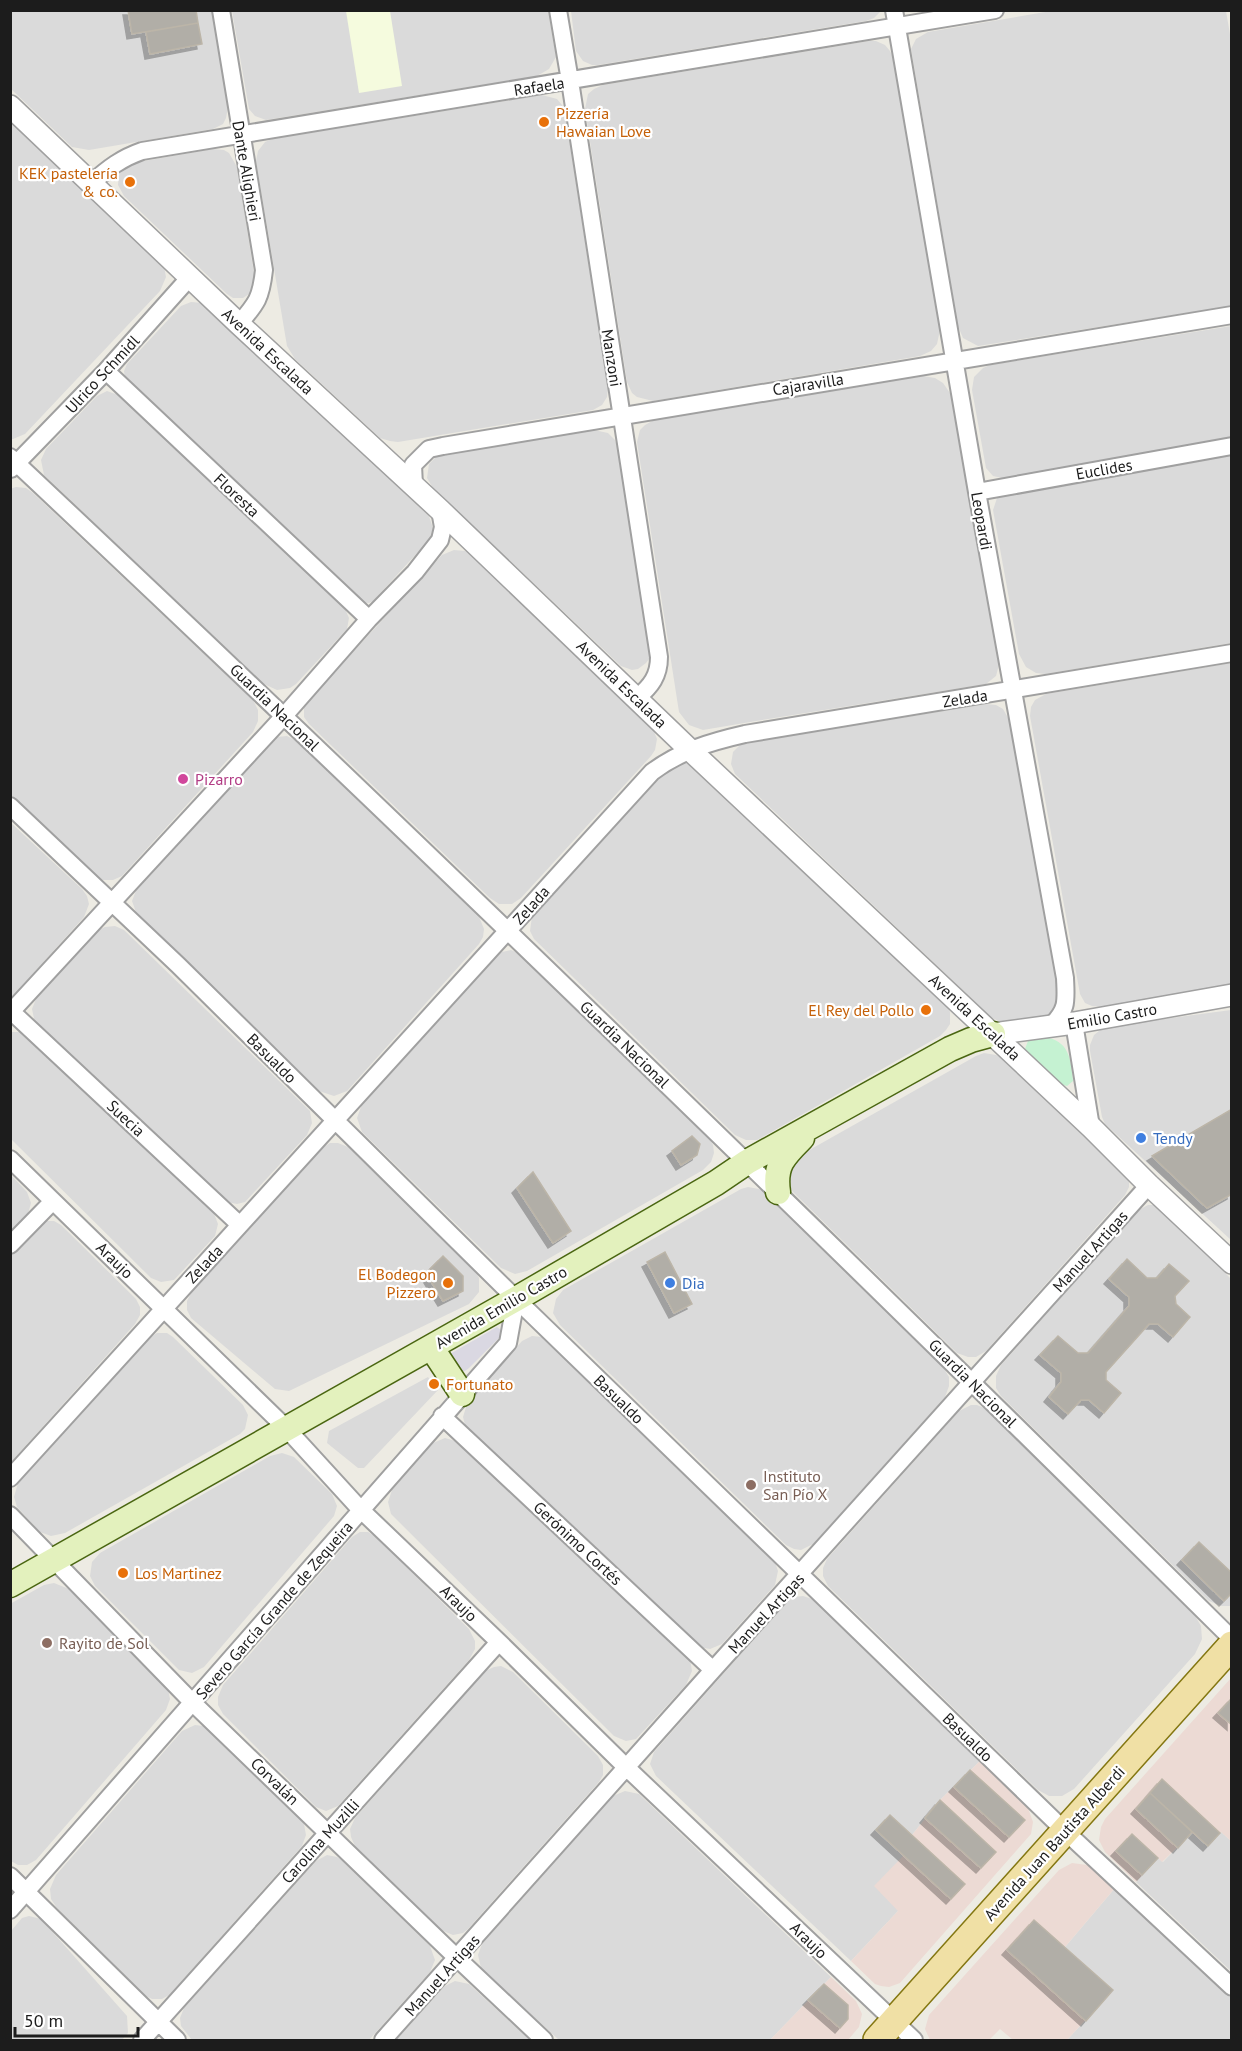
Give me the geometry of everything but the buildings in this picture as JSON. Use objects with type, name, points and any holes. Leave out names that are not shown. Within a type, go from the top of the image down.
[{"type":"main road","name":"Avenida Emilio Castro","points":[[10,1586],[516,1299],[716,1183],[747,1162],[950,1049],[993,1034]]},
{"type":"main road","points":[[778,1192],[776,1178],[783,1158],[817,1124]]},
{"type":"main road","points":[[430,1347],[462,1394]]},
{"type":"main road","name":"Avenida Juan Bautista Alberdi","points":[[885,2031],[1232,1645]]},
{"type":"street","name":"Dante Alighieri","points":[[221,10],[264,270],[262,290],[254,307],[239,324]]},
{"type":"street","name":"Manzoni","points":[[558,10],[659,657],[656,678],[650,687],[637,698]]},
{"type":"street","name":"Rafaela","points":[[92,183],[118,162],[142,151],[570,81],[895,19],[995,10]]},
{"type":"street","name":"Leopardi","points":[[895,19],[1012,690],[1065,978],[1066,1004],[1061,1016],[1051,1026]]},
{"type":"street","name":"Avenida Escalada","points":[[10,106],[239,324],[440,510],[1232,1263]]},
{"type":"street","name":"Ulrico Schmidl","points":[[12,463],[106,371],[190,277]]},
{"type":"street","name":"Cajaravilla","points":[[414,486],[413,465],[429,449],[621,415],[1232,315]]},
{"type":"street","name":"Floresta","points":[[106,371],[369,620]]},
{"type":"street","name":"Euclides","points":[[977,492],[1232,446]]},
{"type":"street","name":"Guardia Nacional","points":[[12,463],[284,716],[508,930],[1232,1638]]},
{"type":"street","points":[[11,1012],[415,572],[440,540],[443,527],[440,510]]},
{"type":"street","name":"Zelada","points":[[10,1478],[652,772],[670,758],[745,734],[1232,653]]},
{"type":"street","name":"Basualdo","points":[[10,806],[113,903],[516,1299],[1065,1831],[1232,1987]]},
{"type":"street","name":"Emilio Castro","points":[[993,1034],[1074,1023],[1232,994]]},
{"type":"street","name":"Suecia","points":[[11,1012],[240,1225]]},
{"type":"street","points":[[1074,1023],[1091,1127]]},
{"type":"street","name":"Araujo","points":[[10,1159],[286,1428],[360,1509],[500,1642],[627,1768],[885,2031],[914,2040]]},
{"type":"street","name":"Manuel Artigas","points":[[383,2040],[1149,1185]]},
{"type":"street","points":[[10,1245],[53,1201]]},
{"type":"street","name":"Severo García Grande de Zequeira","points":[[10,1910],[508,1343],[516,1299]]},
{"type":"street","name":"Gerónimo Cortés","points":[[442,1416],[713,1670]]},
{"type":"street","name":"Corvalán","points":[[10,1515],[193,1703],[457,1959],[544,2040]]},
{"type":"street","name":"Carolina Muzilli","points":[[142,2040],[500,1642]]},
{"type":"street","points":[[10,1876],[177,2040]]},
{"type":"shaded area","points":[[571,10],[881,11],[874,18],[866,21],[592,65],[583,61],[576,51]]},
{"type":"shaded area","points":[[1057,10],[1226,11],[1232,46],[1231,306],[978,346],[963,338],[958,326],[911,49],[916,39],[928,32]]},
{"type":"shaded area","points":[[10,11],[213,11],[228,107],[223,124],[213,129],[89,150],[72,147],[11,89]]},
{"type":"shaded area","points":[[232,11],[548,11],[556,57],[549,69],[537,76],[266,120],[255,116],[249,109]]},
{"type":"shaded area","points":[[346,11],[390,11],[402,86],[359,93]]},
{"type":"shaded area","points":[[869,41],[885,45],[894,59],[940,330],[937,344],[931,351],[920,356],[653,401],[637,397],[632,393],[627,382],[585,109],[588,94],[603,85]]},
{"type":"shaded area","points":[[542,95],[557,99],[565,113],[608,388],[607,397],[602,405],[593,410],[398,442],[380,438],[295,359],[287,346],[256,161],[258,151],[265,142],[272,139]]},
{"type":"shaded area","points":[[10,119],[164,266],[166,277],[160,291],[25,434],[13,439],[10,439]]},
{"type":"shaded area","points":[[213,149],[229,153],[237,167],[255,279],[252,292],[243,298],[233,298],[227,294],[124,196],[118,185],[122,170],[132,163]]},
{"type":"shaded area","points":[[191,302],[208,306],[429,516],[433,528],[430,539],[373,601],[361,602],[125,378],[124,371],[127,364],[181,306]]},
{"type":"shaded area","points":[[1231,326],[1231,438],[1002,478],[993,476],[986,468],[972,390],[974,377],[983,368]]},
{"type":"shaded area","points":[[923,376],[935,378],[943,383],[952,396],[1000,661],[996,676],[986,684],[703,730],[689,725],[679,712],[637,442],[640,430],[654,420]]},
{"type":"shaded area","points":[[107,391],[121,396],[345,609],[349,618],[347,629],[290,688],[277,690],[264,684],[44,475],[41,460],[46,449],[97,396]]},
{"type":"shaded area","points":[[594,430],[608,433],[617,446],[650,649],[649,659],[638,669],[632,670],[621,666],[433,488],[427,478],[429,464],[437,456]]},
{"type":"shaded area","points":[[1231,454],[1231,643],[1045,674],[1036,673],[1026,667],[1019,654],[993,510],[997,498]]},
{"type":"shaded area","points":[[26,488],[33,493],[253,700],[258,710],[258,721],[253,732],[122,876],[113,880],[103,880],[98,877],[11,795],[10,489]]},
{"type":"shaded area","points":[[454,550],[471,554],[651,724],[657,739],[651,756],[521,898],[512,904],[499,904],[490,898],[304,717],[304,708],[309,700],[442,555]]},
{"type":"shaded area","points":[[1231,663],[1231,984],[1101,1007],[1092,1006],[1085,1003],[1080,994],[1030,716],[1031,707],[1035,700],[1046,694]]},
{"type":"shaded area","points":[[986,704],[996,705],[1003,709],[1011,723],[1059,996],[1056,1009],[1049,1015],[1007,1023],[991,1017],[735,774],[731,764],[733,752],[741,744]]},
{"type":"shaded area","points":[[287,736],[298,742],[478,914],[484,929],[479,944],[347,1091],[334,1096],[319,1091],[137,915],[132,901],[137,888],[272,740]]},
{"type":"shaded area","points":[[684,762],[693,765],[947,1005],[950,1012],[950,1024],[940,1036],[757,1140],[746,1140],[735,1135],[534,939],[530,931],[532,916],[665,769]]},
{"type":"shaded area","points":[[10,822],[82,889],[89,904],[84,917],[11,998]]},
{"type":"shaded area","points":[[115,926],[124,930],[310,1111],[312,1123],[307,1135],[245,1202],[237,1204],[227,1202],[35,1023],[32,1009],[36,999],[99,930]]},
{"type":"shaded area","points":[[511,950],[522,955],[708,1136],[714,1153],[711,1162],[703,1170],[527,1271],[515,1274],[501,1268],[362,1132],[357,1118],[362,1104],[496,956]]},
{"type":"shaded area","points":[[1231,1010],[1231,1240],[1105,1124],[1090,1045],[1094,1035],[1104,1027]]},
{"type":"shaded area","points":[[10,1032],[21,1032],[26,1036],[213,1211],[218,1224],[215,1236],[174,1280],[161,1282],[151,1278],[11,1139]]},
{"type":"shaded area","points":[[1049,1038],[1061,1044],[1068,1054],[1073,1081],[1067,1086],[1060,1084],[1025,1049],[1028,1041]]},
{"type":"shaded area","points":[[984,1053],[1006,1060],[1124,1173],[1129,1187],[1125,1195],[986,1351],[976,1357],[968,1357],[957,1353],[793,1192],[787,1177],[797,1157]]},
{"type":"shaded area","points":[[330,1143],[348,1147],[474,1269],[479,1278],[479,1292],[469,1304],[289,1391],[275,1389],[191,1318],[187,1310],[187,1301],[191,1293],[322,1148]]},
{"type":"shaded area","points":[[11,1175],[27,1192],[31,1203],[28,1214],[11,1232]]},
{"type":"shaded area","points":[[748,1187],[765,1192],[943,1367],[949,1377],[945,1397],[813,1544],[801,1550],[786,1545],[560,1325],[553,1313],[556,1299],[563,1290]]},
{"type":"shaded area","points":[[1148,1205],[1155,1205],[1164,1210],[1231,1279],[1232,1606],[1221,1606],[1209,1601],[1001,1396],[996,1388],[996,1376],[1001,1365],[1139,1210]]},
{"type":"shaded area","points":[[46,1221],[54,1221],[61,1225],[136,1299],[140,1307],[140,1315],[135,1324],[11,1462],[11,1254],[39,1225]]},
{"type":"shaded area","points":[[497,1327],[501,1330],[501,1336],[469,1368],[459,1371],[449,1356],[450,1354]]},
{"type":"shaded area","points":[[157,1333],[167,1333],[173,1337],[243,1405],[248,1415],[245,1429],[240,1434],[65,1533],[51,1536],[40,1532],[17,1507],[14,1497],[18,1483],[149,1338]]},
{"type":"shaded area","points":[[532,1336],[547,1340],[775,1562],[778,1571],[775,1585],[722,1644],[710,1649],[699,1647],[465,1425],[463,1417],[467,1404],[522,1341]]},
{"type":"shaded area","points":[[428,1377],[438,1390],[364,1468],[358,1468],[327,1443],[329,1431]]},
{"type":"shaded area","points":[[971,1405],[986,1409],[1194,1614],[1201,1626],[1202,1639],[1195,1654],[1074,1789],[1062,1796],[1049,1796],[1038,1790],[828,1586],[823,1576],[823,1568],[827,1559],[959,1411]]},
{"type":"shaded area","points":[[445,1438],[459,1442],[690,1659],[692,1671],[686,1685],[636,1739],[626,1741],[614,1736],[391,1514],[388,1502],[392,1490],[433,1443]]},
{"type":"shaded area","points":[[282,1453],[294,1457],[332,1494],[337,1506],[334,1516],[204,1667],[192,1673],[179,1670],[95,1586],[90,1576],[92,1562],[100,1553],[270,1456]]},
{"type":"shaded area","points":[[360,1532],[368,1532],[376,1537],[469,1629],[475,1641],[475,1649],[469,1660],[338,1806],[326,1811],[316,1807],[223,1714],[218,1705],[218,1697],[223,1685],[352,1537]]},
{"type":"shaded area","points":[[54,1583],[69,1589],[165,1684],[170,1699],[166,1710],[36,1860],[27,1865],[18,1865],[11,1861],[10,1604],[44,1585]]},
{"type":"shaded area","points":[[803,1596],[815,1600],[980,1761],[940,1800],[912,1835],[876,1830],[904,1856],[898,1911],[851,1961],[656,1776],[650,1764],[654,1752],[788,1601],[794,1597]]},
{"type":"shaded area","points":[[501,1666],[513,1672],[598,1756],[603,1765],[603,1775],[468,1929],[463,1933],[453,1935],[441,1930],[355,1846],[350,1829],[355,1818],[485,1671]]},
{"type":"shaded area","points":[[1231,1678],[1231,1841],[1221,1832],[1208,1846],[1192,1833],[1162,1862],[1158,1858],[1136,1882],[1105,1852],[1099,1840],[1101,1827],[1105,1819]]},
{"type":"shaded area","points":[[195,1725],[211,1730],[301,1820],[306,1835],[302,1846],[169,1995],[162,1999],[152,1999],[146,1996],[57,1908],[51,1899],[50,1889],[56,1875],[182,1731]]},
{"type":"shaded area","points":[[980,1761],[1028,1808],[1033,1822],[1031,1834],[900,1983],[889,1987],[875,1984],[851,1961],[898,1911],[874,1886],[903,1856],[876,1830],[890,1815],[912,1835],[940,1800]]},
{"type":"shaded area","points":[[625,1791],[639,1794],[831,1977],[770,2040],[559,2040],[481,1968],[478,1955],[482,1944],[613,1796]]},
{"type":"shaded area","points":[[1220,1831],[1231,1841],[1231,1971],[1136,1882],[1158,1858],[1163,1862],[1192,1832]]},
{"type":"shaded area","points":[[327,1855],[342,1860],[430,1946],[435,1960],[430,1972],[369,2040],[192,2040],[181,2026],[180,2018],[184,2008],[316,1861]]},
{"type":"shaded area","points":[[1072,1863],[1087,1865],[1115,1888],[1065,1947],[1113,1990],[1067,2040],[1013,2040],[1000,2029],[989,2040],[930,2040],[925,2029],[929,2015],[1059,1870]]},
{"type":"shaded area","points":[[1115,1888],[1231,1998],[1231,2040],[1067,2040],[1113,1990],[1065,1947]]},
{"type":"shaded area","points":[[29,1916],[41,1919],[127,2016],[128,2033],[122,2040],[11,2040],[11,1931],[22,1918]]},
{"type":"shaded area","points":[[831,1977],[856,2001],[862,2014],[859,2027],[848,2040],[770,2040]]},
{"type":"shaded area","points":[[455,1981],[469,1984],[530,2040],[396,2040],[445,1986]]},
{"type":"place","name":"Pizzería Hawaian Love","points":[[544,122]]},
{"type":"place","name":"KEK pastelería & co.","points":[[130,182]]},
{"type":"place","name":"Pizarro","points":[[183,779]]},
{"type":"place","name":"El Rey del Pollo","points":[[926,1010]]},
{"type":"place","name":"Tendy","points":[[1141,1138]]},
{"type":"place","name":"El Bodegon Pizzero","points":[[448,1283]]},
{"type":"place","name":"Dia","points":[[670,1283]]},
{"type":"place","name":"Fortunato","points":[[434,1384]]},
{"type":"place","name":"Instituto San Pío X","points":[[751,1485]]},
{"type":"place","name":"Los Martinez","points":[[123,1573]]},
{"type":"place","name":"Rayito de Sol","points":[[47,1643]]}]
